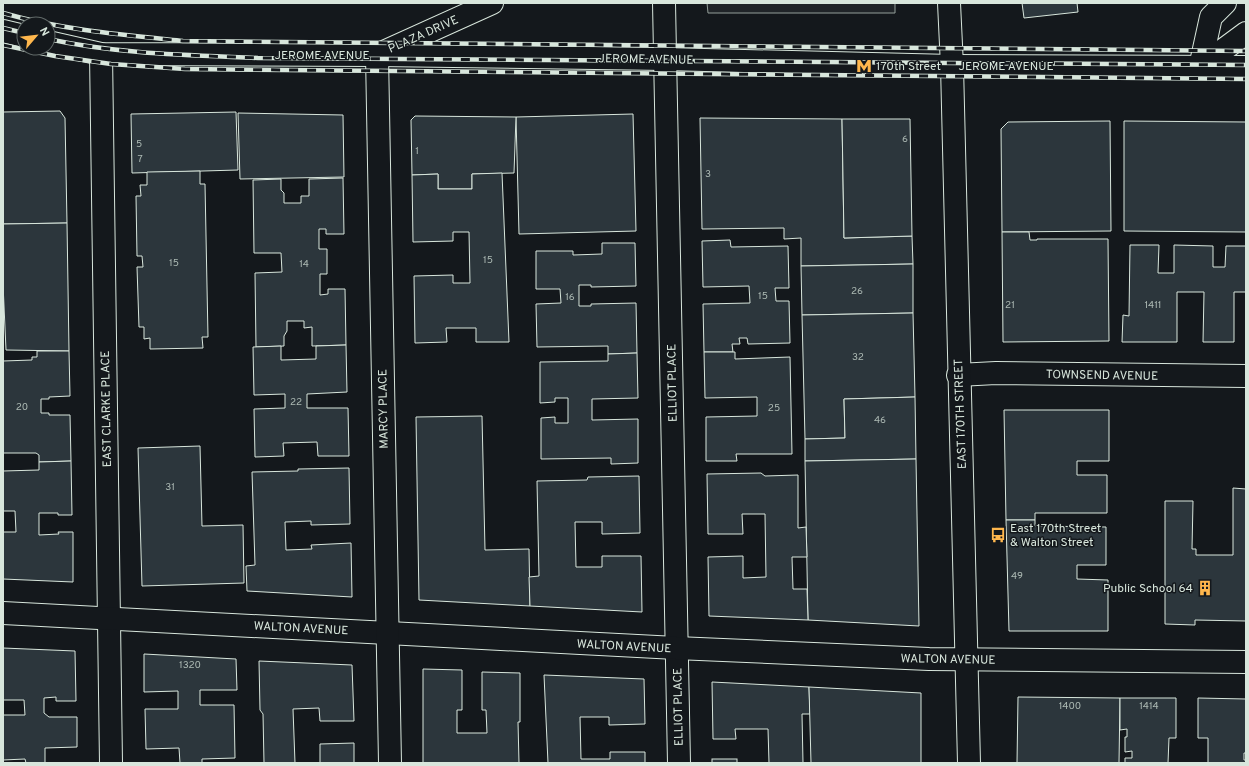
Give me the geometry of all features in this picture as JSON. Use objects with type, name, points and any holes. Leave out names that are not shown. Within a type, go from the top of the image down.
[{"type":"street","name":"PLAZA DRIVE","points":[[376,55],[492,3]]},
{"type":"street","name":"ELLIOT PLACE","points":[[664,3],[679,763]]},
{"type":"street","name":"EAST 170TH STREET","points":[[949,3],[952,66],[958,375],[969,763]]},
{"type":"street","points":[[1200,67],[1212,17],[1225,3]]},
{"type":"street","points":[[3,31],[16,34]]},
{"type":"street","points":[[1200,67],[1246,33]]},
{"type":"street","name":"JEROME AVENUE","points":[[56,44],[101,54],[376,55],[666,59],[952,66],[1246,67]]},
{"type":"street","name":"EAST CLARKE PLACE","points":[[101,54],[111,763]]},
{"type":"street","name":"MARCY PLACE","points":[[376,55],[390,763]]},
{"type":"street","name":"TOWNSEND AVENUE","points":[[958,375],[996,373],[1246,376]]},
{"type":"street","name":"WALTON AVENUE","points":[[3,613],[676,648],[966,660],[1246,662]]},
{"type":"shaded area","points":[[707,3],[895,3],[895,13],[708,13]]},
{"type":"building","points":[[1022,3],[1077,3],[1078,12],[1024,18]]},
{"type":"building","points":[[60,111],[65,118],[67,223],[3,224],[3,112]]},
{"type":"building","points":[[236,112],[238,170],[132,173],[131,114]]},
{"type":"building","points":[[238,113],[343,115],[344,177],[240,179]]},
{"type":"building","points":[[633,114],[636,231],[519,234],[516,117]]},
{"type":"building","points":[[415,116],[516,117],[514,173],[472,174],[472,189],[438,189],[438,174],[412,175],[411,120]]},
{"type":"building","points":[[700,118],[842,119],[844,238],[912,236],[913,264],[801,266],[801,238],[784,239],[784,228],[702,229]]},
{"type":"building","points":[[842,119],[910,119],[912,236],[844,238]]},
{"type":"building","points":[[1110,121],[1111,231],[1002,232],[1001,129],[1008,122]]},
{"type":"building","points":[[1124,121],[1246,122],[1246,232],[1124,231]]},
{"type":"building","points":[[200,171],[200,184],[205,184],[208,337],[202,337],[203,348],[150,349],[150,338],[144,339],[144,327],[139,327],[137,267],[143,267],[142,256],[137,256],[136,196],[141,196],[140,185],[147,185],[147,172]]},
{"type":"building","points":[[502,173],[509,342],[476,342],[476,328],[446,328],[447,342],[415,343],[414,276],[453,275],[453,283],[470,283],[469,232],[453,232],[453,241],[413,242],[412,175],[438,174],[438,189],[472,189],[472,174]]},
{"type":"building","points":[[343,178],[344,234],[326,234],[326,229],[319,229],[319,249],[327,249],[327,274],[320,274],[320,295],[328,294],[328,289],[345,289],[346,345],[312,346],[312,327],[304,328],[304,321],[287,321],[284,346],[256,347],[255,273],[282,272],[281,253],[254,253],[253,180],[281,179],[281,190],[284,193],[284,203],[301,203],[301,196],[309,196],[309,179]]},
{"type":"building","points":[[67,223],[69,351],[6,350],[3,284],[3,224]]},
{"type":"building","points":[[1002,232],[1029,232],[1030,240],[1108,239],[1109,341],[1003,342]]},
{"type":"building","points":[[730,240],[731,247],[788,246],[789,288],[775,288],[776,301],[789,301],[790,343],[748,344],[747,338],[739,338],[740,344],[732,344],[733,352],[704,352],[703,304],[750,303],[749,286],[703,287],[702,241]]},
{"type":"building","points":[[602,243],[635,243],[636,286],[591,287],[591,285],[579,285],[579,306],[591,306],[591,304],[636,303],[637,353],[608,354],[608,346],[537,347],[536,304],[561,303],[560,289],[536,289],[536,251],[573,251],[573,255],[602,254]]},
{"type":"building","points":[[1130,245],[1159,245],[1158,273],[1174,273],[1174,245],[1213,246],[1213,267],[1225,267],[1226,246],[1246,246],[1246,292],[1234,292],[1234,342],[1203,342],[1204,292],[1177,292],[1177,342],[1122,342],[1123,315],[1129,316]]},
{"type":"building","points":[[913,264],[913,313],[802,315],[801,266]]},
{"type":"building","points":[[913,313],[915,397],[844,399],[845,438],[805,439],[802,315]]},
{"type":"building","points":[[346,345],[347,392],[307,394],[307,408],[348,408],[349,456],[318,456],[317,442],[283,443],[284,456],[255,457],[254,409],[285,408],[285,394],[254,395],[253,347],[281,346],[281,360],[316,359],[316,346]]},
{"type":"building","points":[[37,351],[69,351],[70,396],[41,399],[41,413],[49,413],[49,415],[70,415],[71,461],[39,462],[39,455],[36,453],[3,453],[3,361],[32,360],[32,357],[37,357]]},
{"type":"building","points":[[704,352],[735,352],[735,359],[790,357],[792,454],[736,454],[737,461],[706,461],[706,417],[757,416],[757,397],[705,398]]},
{"type":"building","points":[[637,353],[638,398],[592,399],[592,420],[638,419],[638,463],[611,464],[611,458],[541,459],[541,418],[555,417],[555,423],[568,423],[568,398],[555,398],[555,402],[540,403],[540,362],[608,361],[608,354]]},
{"type":"building","points":[[915,397],[916,459],[805,461],[805,439],[845,438],[844,399]]},
{"type":"building","points":[[1004,410],[1109,410],[1109,461],[1077,461],[1077,475],[1107,475],[1107,513],[1035,513],[1035,520],[1006,520]]},
{"type":"building","points":[[482,416],[485,550],[529,549],[530,606],[419,600],[416,417]]},
{"type":"building","points":[[200,446],[202,526],[243,525],[244,583],[142,586],[138,448]]},
{"type":"building","points":[[916,459],[919,626],[808,620],[805,461]]},
{"type":"building","points":[[71,461],[72,515],[39,513],[39,535],[59,534],[58,532],[73,532],[73,582],[3,579],[3,532],[16,532],[15,511],[3,511],[3,471],[39,470],[39,462]]},
{"type":"building","points":[[349,468],[350,524],[311,525],[311,521],[285,522],[286,550],[312,549],[311,545],[351,543],[352,597],[247,591],[246,566],[255,565],[252,472]]},
{"type":"building","points":[[761,473],[765,476],[798,475],[798,528],[806,527],[807,557],[792,557],[793,589],[807,589],[808,620],[709,616],[708,557],[743,556],[743,578],[766,577],[765,514],[742,514],[743,534],[708,534],[707,474]]},
{"type":"building","points":[[639,476],[640,533],[602,534],[602,522],[575,522],[576,567],[602,567],[602,556],[641,556],[642,612],[530,606],[529,577],[539,576],[537,481],[587,480],[588,477]]},
{"type":"building","name":"Public School 64","points":[[1233,488],[1246,489],[1246,621],[1195,620],[1195,625],[1165,624],[1165,501],[1193,501],[1192,549],[1196,549],[1196,555],[1233,555]]},
{"type":"building","points":[[1006,520],[1035,520],[1035,526],[1106,527],[1106,565],[1077,565],[1077,579],[1108,580],[1108,631],[1009,631]]},
{"type":"building","points":[[3,648],[75,651],[76,701],[56,701],[56,697],[44,698],[44,713],[49,717],[77,717],[77,747],[45,748],[45,763],[26,763],[25,759],[3,760],[3,715],[25,715],[24,700],[3,700]]},
{"type":"building","points":[[144,654],[236,659],[237,690],[200,690],[200,705],[234,705],[235,758],[202,759],[202,763],[180,763],[179,748],[146,749],[145,709],[178,709],[178,691],[144,692]]},
{"type":"building","points":[[259,661],[352,665],[354,721],[320,721],[319,708],[293,709],[295,763],[264,763],[263,714],[260,710]]},
{"type":"building","points":[[423,669],[462,670],[462,710],[457,710],[457,733],[487,733],[486,710],[482,710],[482,672],[520,673],[520,722],[518,722],[519,763],[423,763]]},
{"type":"building","points":[[544,675],[644,679],[645,724],[609,725],[609,717],[580,717],[581,759],[610,759],[610,752],[645,752],[645,763],[548,763]]},
{"type":"building","points":[[712,682],[809,687],[810,714],[802,714],[803,763],[769,763],[768,729],[735,729],[736,739],[713,739]]},
{"type":"building","points":[[809,687],[921,693],[921,763],[811,763]]},
{"type":"building","points":[[1018,697],[1120,698],[1119,763],[1017,763]]},
{"type":"building","points":[[1120,698],[1176,698],[1176,738],[1169,738],[1168,763],[1125,763],[1125,758],[1132,758],[1132,751],[1125,752],[1125,737],[1127,737],[1127,729],[1120,730]]},
{"type":"building","points":[[1198,698],[1246,699],[1246,753],[1244,753],[1244,760],[1246,760],[1246,763],[1208,763],[1208,738],[1198,738]]},
{"type":"building","points":[[354,743],[354,763],[320,763],[320,744]]},
{"type":"building","points":[[712,759],[737,759],[737,763],[712,763]]},
{"type":"railway","points":[[3,13],[70,28],[183,41],[1246,51]]},
{"type":"railway","points":[[3,28],[16,31]]},
{"type":"railway","points":[[56,41],[126,51],[258,58],[1246,65]]},
{"type":"railway","points":[[3,45],[55,56],[111,64],[185,69],[1246,79]]},
{"type":"place","name":"170th Street","points":[[864,66]]},
{"type":"place","name":"East 170th Street & Walton Street","points":[[998,535]]},
{"type":"place","name":"Public School 64","points":[[1205,588]]}]
